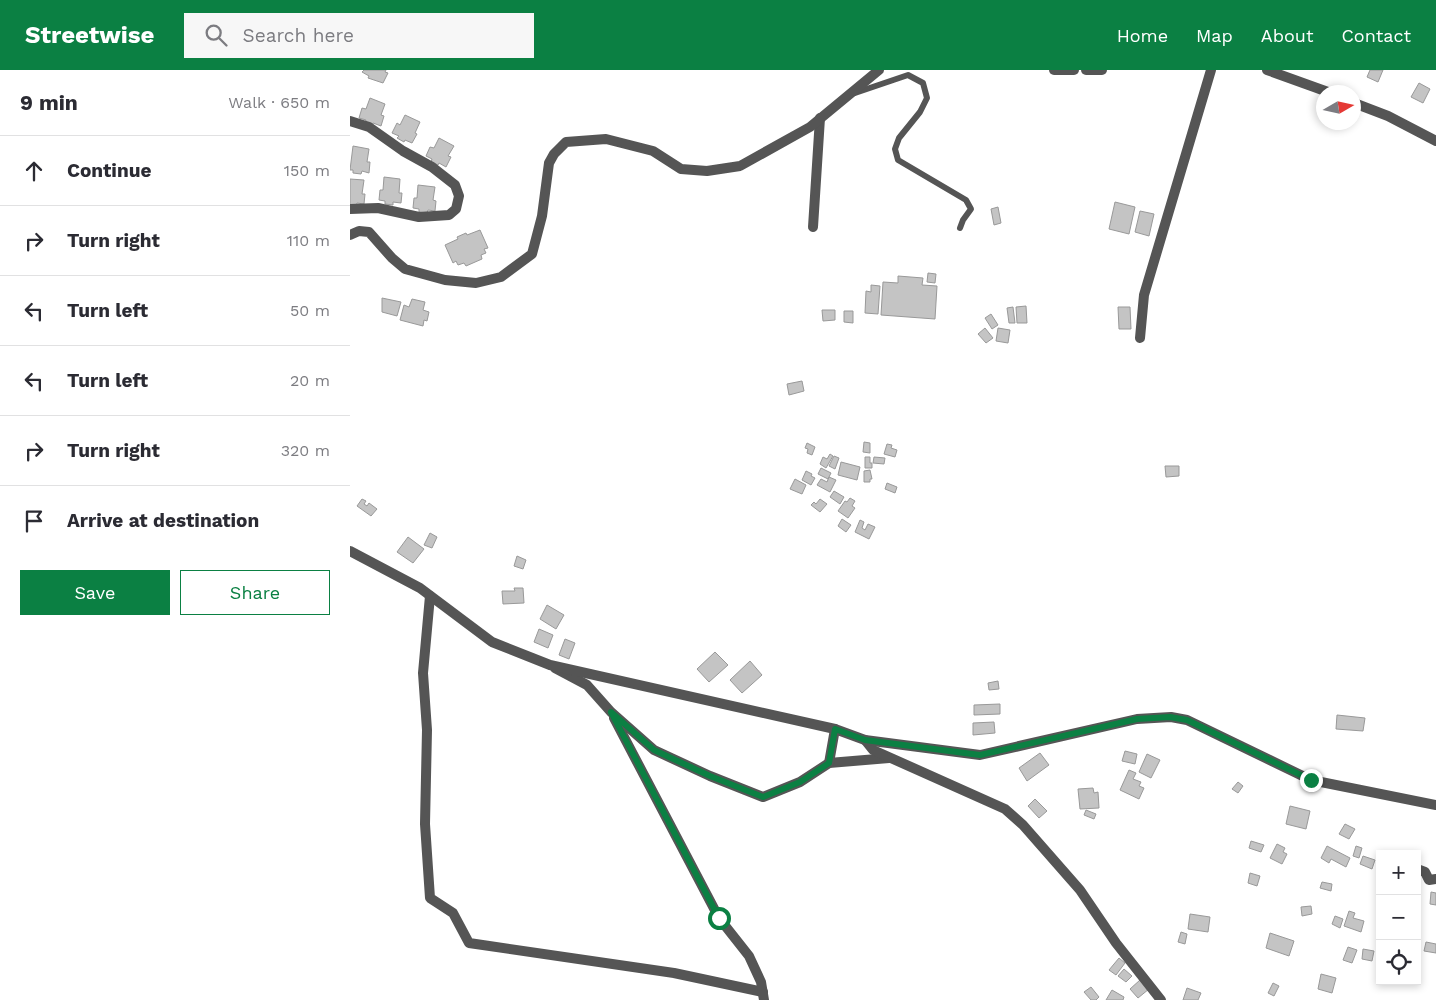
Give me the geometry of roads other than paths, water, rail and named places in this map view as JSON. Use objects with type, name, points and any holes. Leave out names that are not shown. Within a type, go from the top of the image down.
[{"type":"street","points":[[350,235],[358,231],[370,232],[392,258],[405,269],[445,280],[476,283],[501,277],[532,254],[542,216],[549,163],[554,154],[566,142],[606,139],[653,151],[681,169],[707,171],[740,166],[810,127],[879,70]]},
{"type":"street","points":[[1054,70],[1074,70]]},
{"type":"street","points":[[1086,70],[1102,70]]},
{"type":"street","points":[[1140,338],[1144,295],[1211,70]]},
{"type":"street","points":[[1267,70],[1316,88]]},
{"type":"street","points":[[1361,106],[1388,116],[1436,141]]},
{"type":"street","points":[[813,226],[820,118]]},
{"type":"street","points":[[350,121],[369,127],[403,151],[432,167],[455,185],[459,196],[456,209],[449,216],[419,217],[378,208],[350,209]]},
{"type":"street","points":[[350,551],[420,588],[492,642],[550,665],[587,686],[611,712],[654,750],[710,776],[763,797],[800,782],[829,763],[890,758]]},
{"type":"street","points":[[430,596],[423,672],[427,730],[425,824],[430,898],[453,913],[469,943],[674,973],[763,996],[761,982],[749,956],[719,918],[611,712]]},
{"type":"street","points":[[550,665],[835,729],[865,740],[980,755],[1137,719],[1170,717],[1187,720],[1311,780],[1436,805]]},
{"type":"street","points":[[829,763],[835,729]]},
{"type":"street","points":[[865,740],[873,750],[1005,809],[1023,825],[1080,890],[1116,943],[1161,1000]]},
{"type":"street","points":[[1421,870],[1425,872],[1429,880],[1436,879]]},
{"type":"lane","points":[[847,96],[908,75],[923,83],[927,98],[920,112],[899,138],[895,149],[898,160],[966,200],[971,209],[960,228]]}]
